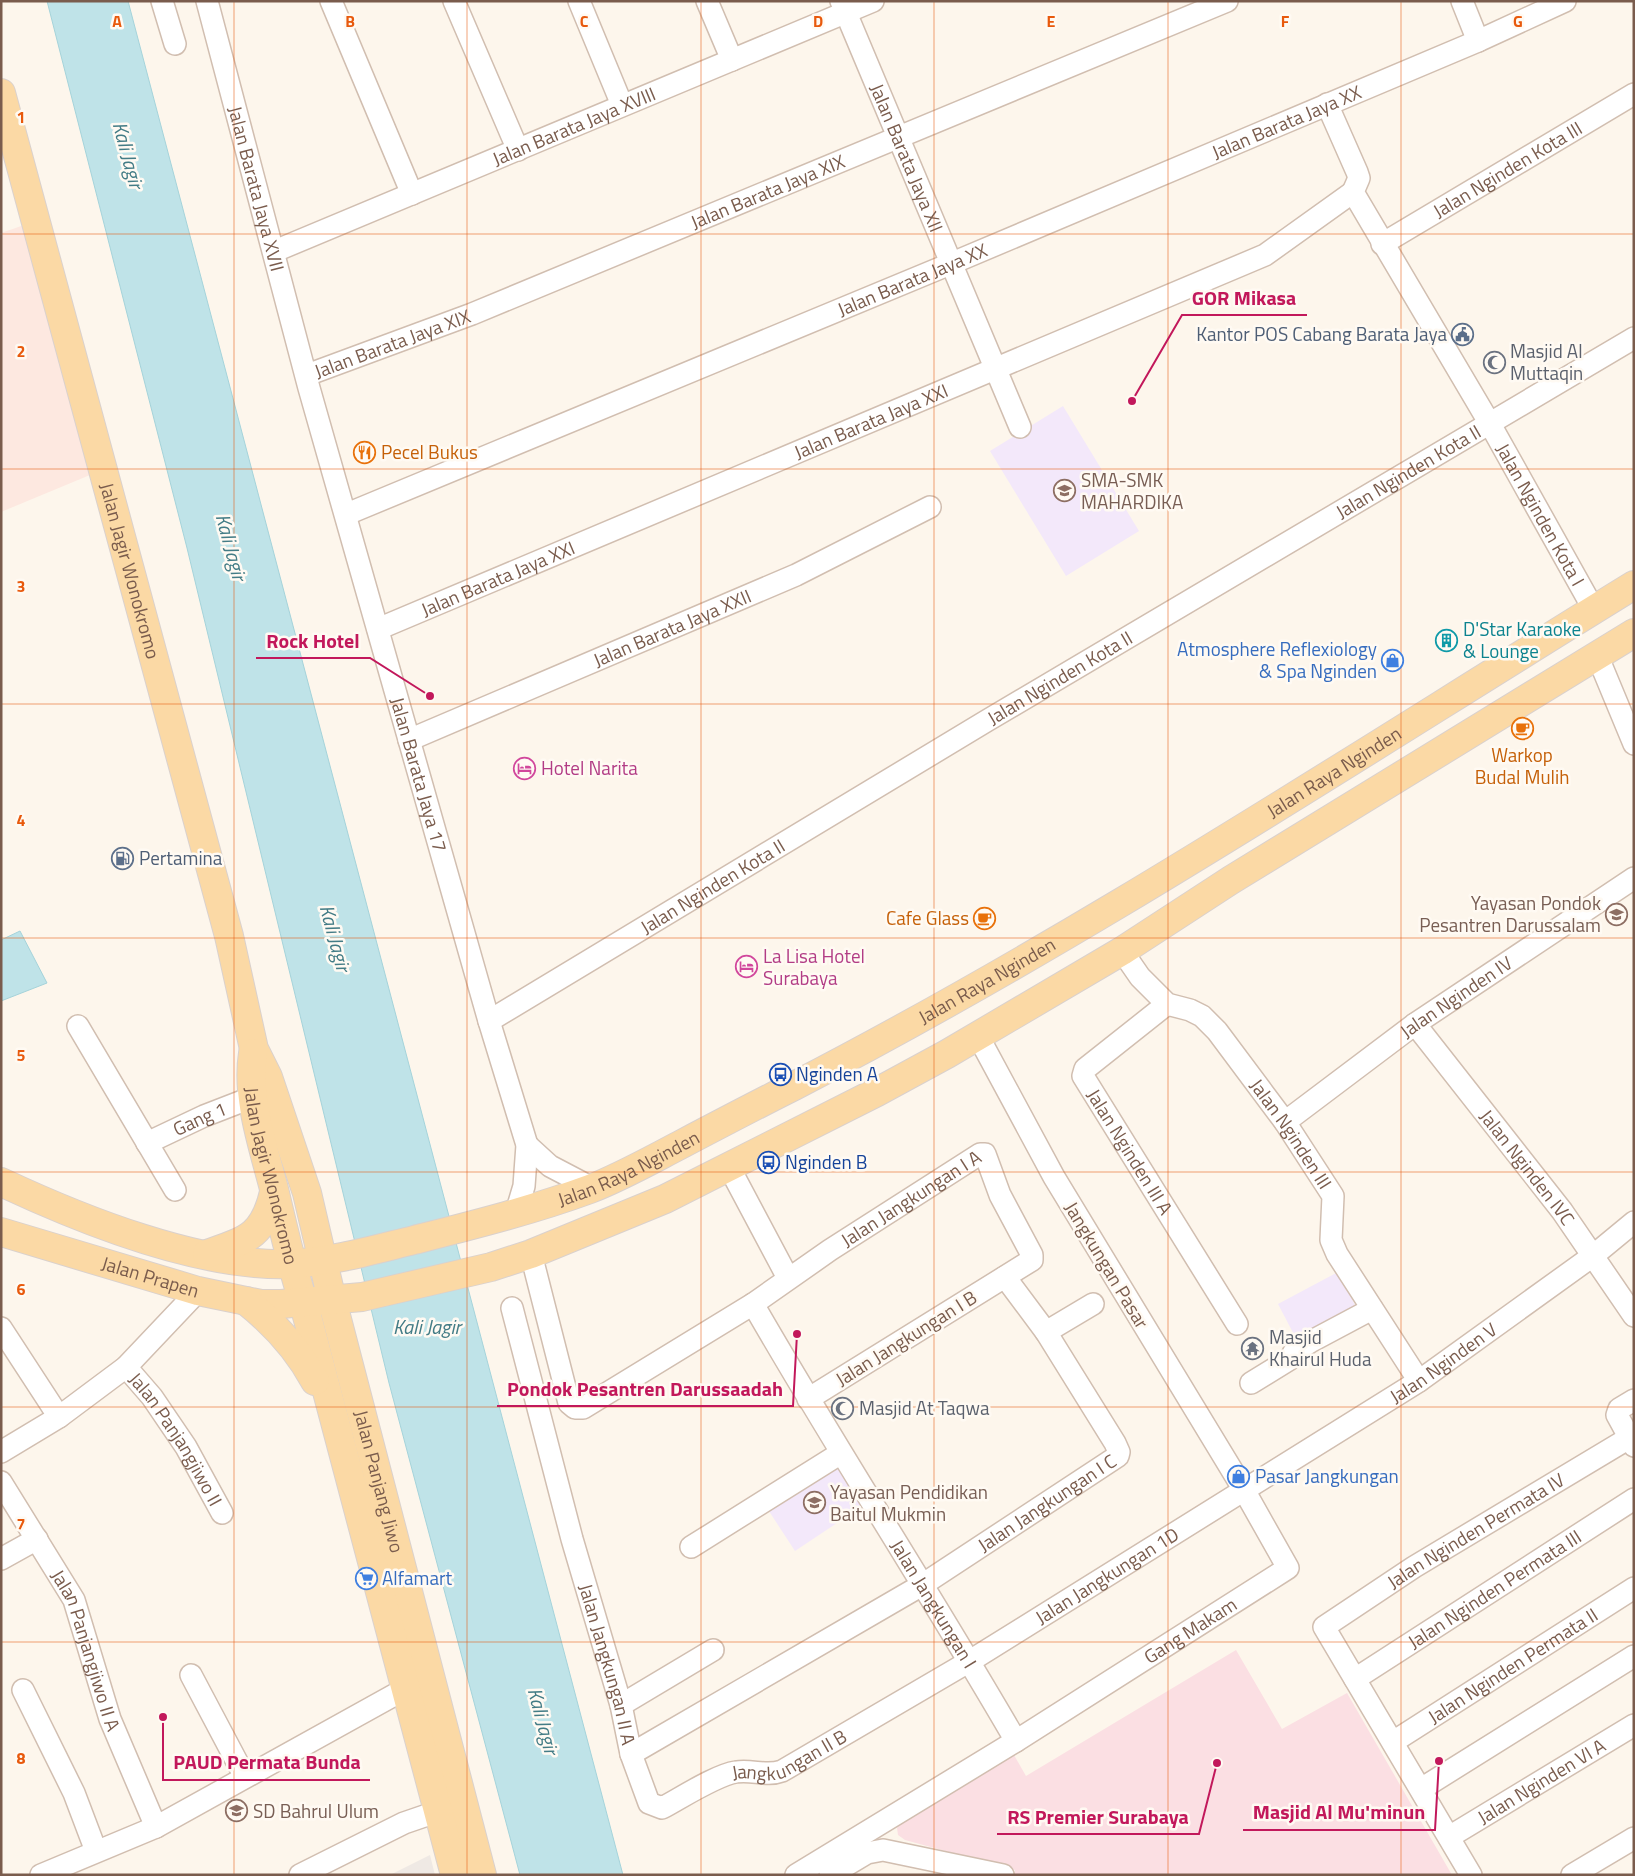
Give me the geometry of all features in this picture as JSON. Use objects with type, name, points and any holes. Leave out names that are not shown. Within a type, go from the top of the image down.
[{"type":"main road","name":"Jalan Jagir Wonokromo","points":[[1,94],[227,927],[254,1049],[268,1077],[301,1175],[324,1261]]},
{"type":"main road","name":"Jalan Raya Nginden","points":[[291,1264],[324,1261],[357,1254],[470,1226],[592,1188],[640,1166],[835,1064],[952,1000],[1212,848],[1634,585]]},
{"type":"main road","name":"Jalan Raya Nginden","points":[[304,1301],[362,1297],[491,1267],[531,1254],[652,1205],[729,1167],[877,1092],[978,1036],[1122,951],[1231,880],[1634,633]]},
{"type":"main road","points":[[1212,848],[1231,880]]},
{"type":"main road","name":"Jalan Jagir Wonokromo","points":[[254,1049],[250,1078],[291,1264],[304,1301]]},
{"type":"main road","name":"Jalan Prapen","points":[[1,1182],[116,1230],[205,1254],[256,1264],[291,1264]]},
{"type":"main road","points":[[205,1254],[239,1243],[252,1234],[269,1214],[274,1192]]},
{"type":"main road","name":"Jalan Prapen","points":[[1,1232],[198,1291],[246,1301],[281,1304],[304,1301]]},
{"type":"main road","name":"Jalan Panjang Jiwo","points":[[324,1261],[332,1300],[482,1875]]},
{"type":"main road","points":[[246,1301],[273,1322],[294,1347],[335,1420]]},
{"type":"main road","name":"Jalan Panjang Jiwo","points":[[304,1301],[455,1875]]},
{"type":"street","points":[[162,1],[175,44]]},
{"type":"street","name":"Jalan Barata Jaya XVII","points":[[207,1],[307,375]]},
{"type":"street","points":[[332,1],[412,194]]},
{"type":"street","points":[[454,1],[518,150]]},
{"type":"street","points":[[579,1],[622,104]]},
{"type":"street","points":[[707,1],[732,60]]},
{"type":"street","name":"Jalan Barata Jaya XVIII","points":[[275,251],[518,150],[622,104],[732,60],[843,7],[873,1]]},
{"type":"street","name":"Jalan Barata Jaya XIX","points":[[307,375],[472,314],[1228,1]]},
{"type":"street","points":[[1462,1],[1478,41]]},
{"type":"street","name":"Jalan Barata Jaya XX","points":[[347,514],[950,264],[1478,41],[1565,1]]},
{"type":"street","name":"Jalan Barata Jaya XII","points":[[843,7],[1020,427]]},
{"type":"street","name":"Jalan Nginden Kota III","points":[[1382,244],[1634,94]]},
{"type":"street","points":[[1327,104],[1359,178],[1353,192]]},
{"type":"street","name":"Jalan Nginden Kota I","points":[[1353,192],[1490,424],[1594,610]]},
{"type":"street","name":"Jalan Barata Jaya XXI","points":[[378,629],[1265,256],[1353,192]]},
{"type":"street","name":"Jalan Nginden Kota II","points":[[489,1021],[996,715],[1634,338]]},
{"type":"street","name":"Jalan Barata Jaya 17","points":[[307,375],[489,1021],[527,1145],[524,1186],[516,1213]]},
{"type":"street","name":"Jalan Barata Jaya XXII","points":[[409,740],[796,576],[930,507]]},
{"type":"street","points":[[1597,655],[1634,744]]},
{"type":"street","name":"Jalan Nginden IV","points":[[1285,1122],[1415,1024],[1634,878]]},
{"type":"street","name":"Jalan Nginden III","points":[[1122,951],[1140,977],[1167,1004],[1190,1010],[1202,1016],[1217,1031],[1285,1122],[1330,1188],[1334,1204],[1331,1240],[1333,1246],[1419,1381]]},
{"type":"street","name":"Jalan Nginden III A","points":[[1167,1004],[1084,1069],[1083,1076],[1237,1324]]},
{"type":"street","name":"Jalan Nginden IVC","points":[[1415,1024],[1531,1170],[1594,1255],[1634,1316]]},
{"type":"street","points":[[78,1026],[175,1190]]},
{"type":"street","name":"Jangkungan Pasar","points":[[978,1036],[1054,1177],[1244,1490]]},
{"type":"street","name":"Gang 1","points":[[147,1143],[204,1116],[254,1097]]},
{"type":"street","points":[[527,1145],[550,1166],[592,1188]]},
{"type":"street","name":"Jalan Jangkungan I A","points":[[788,1278],[933,1182],[983,1153],[986,1156],[1000,1194],[1032,1255],[1032,1260],[1029,1263],[1005,1277]]},
{"type":"street","points":[[531,1254],[569,1403],[575,1408],[583,1408],[753,1304],[788,1278],[729,1167]]},
{"type":"street","name":"Jalan Nginden V","points":[[1244,1490],[1419,1381],[1594,1255],[1634,1222]]},
{"type":"street","name":"Jalan Jangkungan I C","points":[[922,1585],[1118,1456],[1119,1452],[1115,1443],[1046,1332],[1005,1277]]},
{"type":"street","name":"Jalan Jangkungan I B","points":[[808,1399],[1005,1277]]},
{"type":"street","points":[[1,1452],[59,1417],[126,1367],[198,1291]]},
{"type":"street","name":"Jalan Jangkungan I","points":[[753,1304],[808,1399],[970,1661],[1016,1741]]},
{"type":"street","points":[[1046,1332],[1093,1304]]},
{"type":"street","name":"Jalan Jangkungan II A","points":[[512,1308],[572,1539],[621,1705],[631,1754],[922,1585]]},
{"type":"street","points":[[1251,1383],[1290,1359],[1294,1352],[1310,1342],[1372,1309]]},
{"type":"street","points":[[1,1328],[59,1417]]},
{"type":"street","name":"Jalan Panjangjiwo II","points":[[126,1367],[152,1397],[186,1446],[222,1513]]},
{"type":"street","points":[[1631,1442],[1617,1416],[1619,1409],[1634,1400]]},
{"type":"street","name":"Jalan Nginden Permata IV","points":[[1355,1679],[1324,1627],[1414,1567],[1631,1442]]},
{"type":"street","points":[[691,1547],[841,1453]]},
{"type":"street","name":"Jalan Panjangjiwo II A","points":[[1,1482],[74,1600],[110,1719],[156,1827]]},
{"type":"street","name":"Jalan Jangkungan 1D","points":[[970,1661],[1244,1490]]},
{"type":"street","name":"Gang Makam","points":[[1016,1741],[1288,1568],[1244,1490]]},
{"type":"street","name":"Jalan Nginden Permata III","points":[[1355,1679],[1634,1499]]},
{"type":"street","points":[[1,1559],[37,1539]]},
{"type":"street","name":"Jalan Nginden Permata II","points":[[1393,1742],[1634,1588]]},
{"type":"street","points":[[621,1705],[713,1650]]},
{"type":"street","points":[[1421,1789],[1634,1656]]},
{"type":"street","name":"Jangkungan II B","points":[[631,1754],[649,1804],[662,1808],[728,1774],[745,1772],[772,1775],[782,1771],[970,1661]]},
{"type":"street","points":[[191,1675],[245,1777]]},
{"type":"street","points":[[1355,1679],[1471,1875]]},
{"type":"street","points":[[41,1875],[156,1827],[405,1689]]},
{"type":"street","points":[[22,1690],[74,1793],[96,1851]]},
{"type":"street","name":"Jalan Nginden VI A","points":[[1448,1837],[1634,1725]]},
{"type":"street","points":[[796,1875],[1016,1741]]},
{"type":"street","points":[[300,1875],[404,1823],[439,1811]]},
{"type":"street","points":[[1572,1875],[1634,1838]]},
{"type":"street","points":[[830,1875],[874,1851],[883,1850],[996,1874]]},
{"type":"shaded area","points":[[30,223],[58,334],[90,475],[1,512],[1,233]]},
{"type":"shaded area","name":"SMA-SMK MAHARDIKA","points":[[1063,406],[1139,531],[1066,576],[990,451]]},
{"type":"shaded area","points":[[1338,1272],[1360,1315],[1300,1346],[1278,1304]]},
{"type":"shaded area","name":"Yayasan Pendidikan Baitul Mukmin","points":[[833,1456],[864,1505],[795,1551],[763,1502]]},
{"type":"shaded area","points":[[1236,1650],[1282,1729],[1347,1693],[1452,1875],[1015,1875],[1015,1870],[905,1840],[898,1835],[897,1828],[900,1822],[1014,1755],[1026,1776]]},
{"type":"shaded area","points":[[430,1855],[435,1875],[390,1875]]},
{"type":"water","name":"Kali Jagir","points":[[47,1],[128,1],[623,1875],[520,1875],[389,1383],[187,548]]},
{"type":"water","points":[[20,931],[47,983],[1,1001],[1,940]]},
{"type":"place","name":"Kantor POS Cabang Barata Jaya","points":[[1463,334]]},
{"type":"place","name":"Masjid Al Muttaqin","points":[[1494,362]]},
{"type":"place","name":"GOR Mikasa","points":[[1132,401]]},
{"type":"place","name":"Pecel Bukus","points":[[365,452]]},
{"type":"place","name":"SMA-SMK MAHARDIKA","points":[[1065,491]]},
{"type":"place","name":"D'Star Karaoke & Lounge","points":[[1447,640]]},
{"type":"place","name":"Atmosphere Reflexiology & Spa Nginden","points":[[1393,660]]},
{"type":"place","name":"Rock Hotel","points":[[430,696]]},
{"type":"place","name":"Warkop Budal Mulih","points":[[1522,729]]},
{"type":"place","name":"Hotel Narita","points":[[525,768]]},
{"type":"place","name":"Pertamina","points":[[123,858]]},
{"type":"place","name":"Yayasan Pondok Pesantren Darussalam","points":[[1617,914]]},
{"type":"place","name":"Cafe Glass","points":[[985,918]]},
{"type":"place","name":"La Lisa Hotel Surabaya","points":[[747,967]]},
{"type":"place","name":"Nginden A","points":[[780,1074]]},
{"type":"place","name":"Nginden B","points":[[769,1162]]},
{"type":"place","name":"Pondok Pesantren Darussaadah","points":[[797,1334]]},
{"type":"place","name":"Masjid Khairul Huda","points":[[1253,1348]]},
{"type":"place","name":"Masjid At Taqwa","points":[[843,1408]]},
{"type":"place","name":"Pasar Jangkungan","points":[[1239,1476]]},
{"type":"place","name":"Yayasan Pendidikan Baitul Mukmin","points":[[814,1503]]},
{"type":"place","name":"Alfamart","points":[[366,1578]]},
{"type":"place","name":"PAUD Permata Bunda","points":[[163,1717]]},
{"type":"place","name":"Masjid Al Mu'minun","points":[[1439,1761]]},
{"type":"place","name":"RS Premier Surabaya","points":[[1217,1763]]},
{"type":"place","name":"SD Bahrul Ulum","points":[[237,1811]]}]
